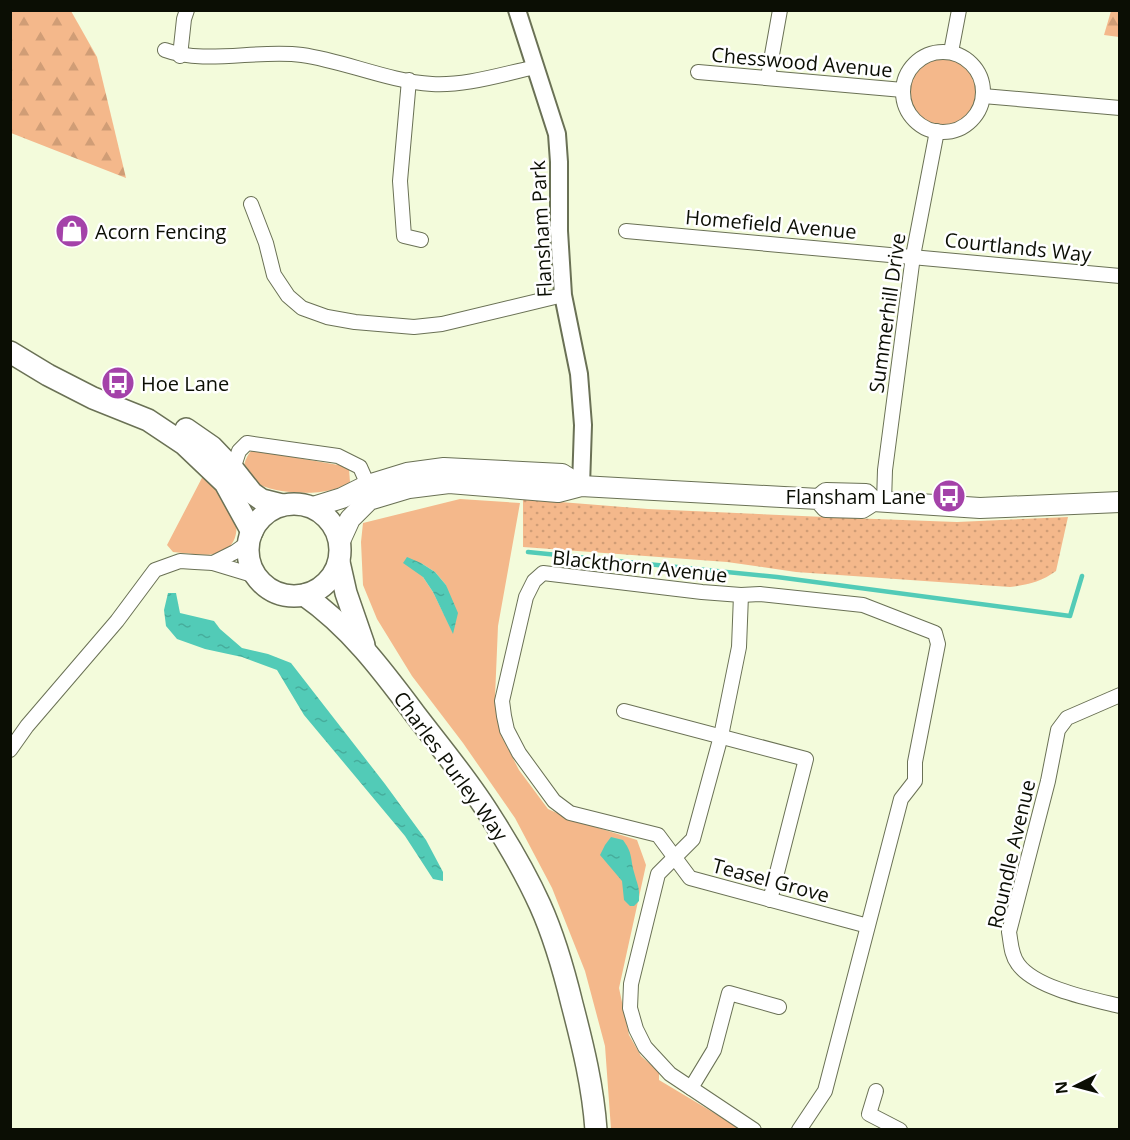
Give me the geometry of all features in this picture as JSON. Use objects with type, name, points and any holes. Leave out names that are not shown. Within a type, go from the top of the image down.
[{"type":"main road","points":[[10,352],[93,398],[148,420],[184,444],[225,483],[250,537]]},
{"type":"main road","points":[[148,420],[169,421],[212,447],[252,493],[262,500],[282,505],[303,504],[313,507],[330,521],[339,551]]},
{"type":"main road","points":[[313,507],[342,498],[368,485],[407,473],[444,468],[562,474],[581,486]]},
{"type":"main road","points":[[282,505],[259,520],[250,537],[248,554],[256,576],[266,586],[291,596],[316,591],[326,583],[334,573],[350,519],[369,500],[409,488],[449,483],[558,492],[581,486],[819,500],[826,507],[862,508],[878,501],[980,508],[1119,502]]},
{"type":"main road","name":"Charles Purley Way","points":[[339,551],[346,593],[365,648]]},
{"type":"main road","name":"Charles Purley Way","points":[[304,595],[325,609],[365,648],[491,816],[541,906],[564,972],[584,1048],[594,1102],[596,1130]]},
{"type":"street","points":[[180,56],[187,10]]},
{"type":"street","name":"Flansham Park","points":[[517,10],[557,134],[563,294],[579,374],[583,425],[581,486]]},
{"type":"street","points":[[768,77],[780,10]]},
{"type":"street","points":[[951,52],[959,10]]},
{"type":"street","points":[[165,50],[180,56],[263,53],[302,55],[432,84],[458,83],[536,68]]},
{"type":"street","points":[[951,52],[962,56],[978,72],[982,82],[983,96],[980,107],[973,118],[963,126],[950,131],[937,131],[924,127],[913,118],[905,106],[903,90],[905,80],[919,62],[928,55],[951,52]]},
{"type":"street","name":"Chesswood Avenue","points":[[699,72],[903,90]]},
{"type":"street","points":[[409,80],[400,180],[402,215],[404,236],[421,240]]},
{"type":"street","points":[[983,96],[1119,108]]},
{"type":"street","name":"Summerhill Drive","points":[[878,501],[888,448],[913,256],[937,131]]},
{"type":"street","points":[[251,204],[266,243],[274,275],[288,296],[302,308],[327,317],[354,322],[414,327],[442,324],[563,294]]},
{"type":"street","name":"Homefield Avenue","points":[[626,231],[913,256]]},
{"type":"street","name":"Courtlands Way","points":[[913,256],[1119,276]]},
{"type":"street","points":[[233,469],[239,451],[247,443],[338,456],[360,467],[368,485]]},
{"type":"street","points":[[213,563],[235,552],[250,537]]},
{"type":"street","points":[[10,750],[39,710],[117,621],[155,570],[180,561],[213,563],[256,576]]},
{"type":"street","name":"Blackthorn Avenue","points":[[675,856],[658,835],[570,813],[554,801],[519,753],[507,730],[502,701],[526,597],[534,581],[543,573],[741,595],[760,594],[863,605],[934,633],[938,644],[915,762],[915,781],[901,799],[825,1091],[799,1130]]},
{"type":"street","points":[[741,595],[739,647],[721,736],[693,839],[658,874],[631,984],[630,1008],[636,1029],[645,1047],[670,1074],[754,1130]]},
{"type":"street","name":"Roundle Avenue","points":[[1119,695],[1067,718],[1058,730],[1048,781],[1009,932],[1011,948],[1017,963],[1028,974],[1086,998],[1119,1006]]},
{"type":"street","name":"Roundle Avenue","points":[[1103,704],[1119,704]]},
{"type":"street","points":[[624,711],[806,759],[770,900]]},
{"type":"street","name":"Teasel Grove","points":[[675,856],[690,878],[868,926]]},
{"type":"street","points":[[691,1088],[714,1050],[729,993],[779,1007]]},
{"type":"street","points":[[876,1092],[868,1114],[900,1130]]},
{"type":"green space","points":[[10,11],[71,11],[97,57],[126,178],[11,133]]},
{"type":"green space","points":[[1111,11],[1119,11],[1119,37],[1104,35]]},
{"type":"green space","points":[[937,58],[951,58],[963,63],[973,73],[978,92],[973,111],[963,121],[951,126],[937,126],[925,121],[915,111],[910,99],[910,85],[915,73],[925,63]]},
{"type":"green space","points":[[252,450],[344,466],[349,469],[350,482],[319,492],[298,493],[260,485],[248,477],[244,465]]},
{"type":"green space","points":[[204,474],[229,505],[233,514],[236,533],[233,542],[225,550],[214,554],[173,552],[167,545]]},
{"type":"green space","points":[[460,499],[520,503],[498,626],[495,697],[501,735],[519,770],[548,809],[573,820],[637,840],[646,865],[619,988],[629,1035],[641,1056],[659,1072],[659,1080],[741,1129],[611,1129],[605,1046],[585,971],[552,888],[515,818],[463,743],[412,676],[377,619],[363,585],[361,542],[363,523]],"holes":[[[421,563],[435,572],[446,585],[453,633],[423,577]]]},
{"type":"green space","points":[[523,499],[648,509],[957,522],[1068,517],[1056,571],[1034,582],[1010,587],[796,572],[727,562],[523,547]]},
{"type":"water","points":[[407,557],[435,572],[446,585],[458,613],[453,634],[433,592],[423,577],[403,563]]},
{"type":"water","points":[[168,593],[176,593],[180,613],[214,621],[242,648],[268,654],[291,663],[426,840],[443,872],[443,881],[433,879],[405,836],[304,715],[277,670],[242,657],[205,649],[177,639],[166,626],[164,610]]},
{"type":"water","points":[[611,837],[623,840],[630,852],[639,892],[639,901],[634,906],[630,906],[624,900],[622,881],[600,855]]},
{"type":"waterway","points":[[528,552],[777,577],[1070,616],[1082,576]]},
{"type":"place","name":"Acorn Fencing","points":[[72,231]]},
{"type":"place","name":"Hoe Lane","points":[[118,383]]},
{"type":"place","name":"Flansham Lane","points":[[949,496]]}]
